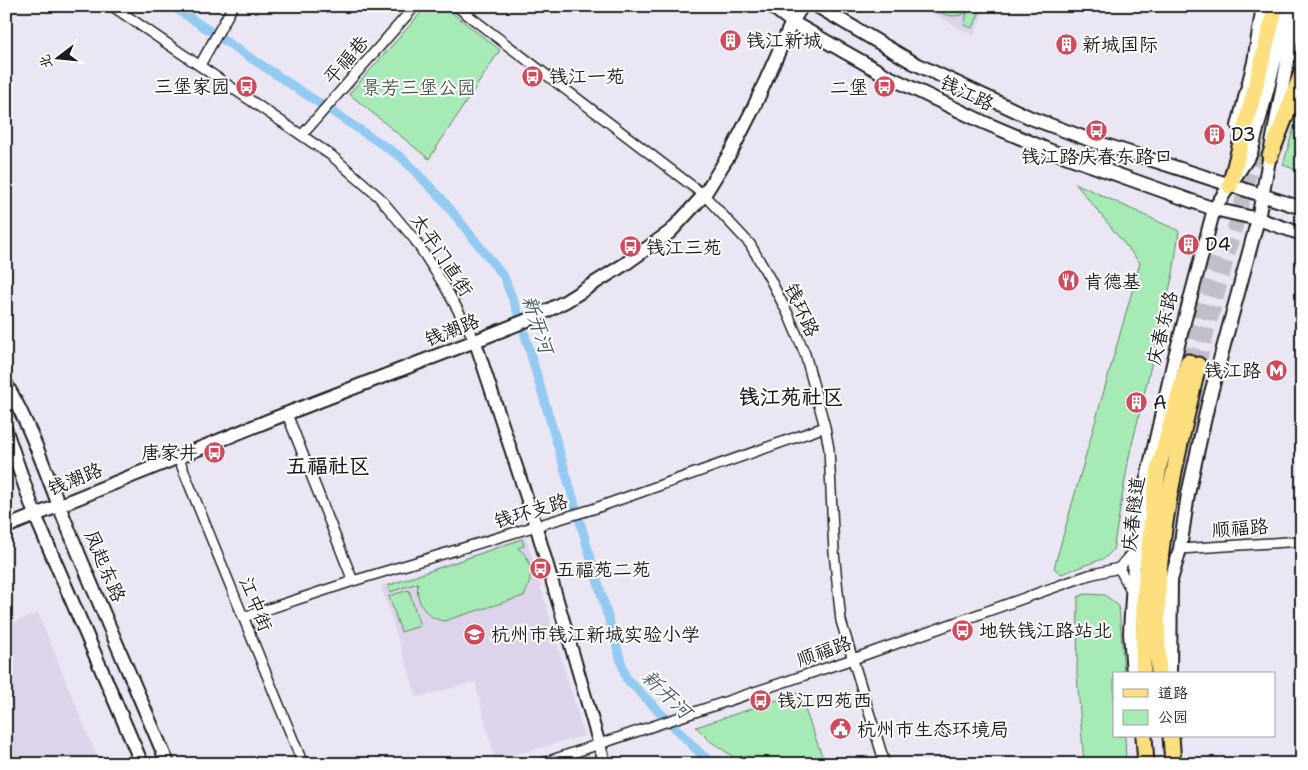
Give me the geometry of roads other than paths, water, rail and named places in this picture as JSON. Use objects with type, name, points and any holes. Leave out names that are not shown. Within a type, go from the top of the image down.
[{"type":"main road","name":"钱江路","points":[[771,6],[792,22],[889,77],[983,122],[1051,151],[1214,209],[1258,219],[1302,234]]},
{"type":"main road","name":"钱潮路","points":[[792,22],[793,6]]},
{"type":"main road","name":"钱潮路","points":[[6,527],[534,317],[566,301],[626,264],[670,232],[704,195],[732,150],[753,109],[792,22],[802,6]]},
{"type":"main road","name":"钱江路","points":[[817,6],[914,63],[1031,118],[1093,141],[1302,208]]},
{"type":"main road","points":[[1230,186],[1231,151],[1254,62],[1264,6]]},
{"type":"main road","points":[[1230,186],[1276,6]]},
{"type":"main road","name":"庆春东路","points":[[1133,672],[1130,632],[1132,592],[1145,487],[1174,360],[1214,209],[1251,153],[1289,6]]},
{"type":"main road","points":[[1170,672],[1172,580],[1180,549],[1188,494],[1204,422],[1258,219],[1300,6]]},
{"type":"main road","points":[[1270,156],[1302,73]]},
{"type":"main road","name":"庆春隧道","points":[[1143,672],[1144,600],[1153,506],[1159,466],[1193,363],[1161,552],[1156,617],[1159,672]]},
{"type":"main road","name":"凤起东路","points":[[6,384],[18,403],[59,506],[168,764]]},
{"type":"main road","points":[[6,431],[35,515],[142,764]]},
{"type":"main road","points":[[1171,738],[1174,764]]},
{"type":"street","name":"太平门直街","points":[[112,6],[332,156],[379,197],[414,240],[444,284],[475,341],[536,526],[604,764]]},
{"type":"street","points":[[200,65],[233,6]]},
{"type":"street","name":"平福巷","points":[[302,135],[415,6]]},
{"type":"street","name":"钱环路","points":[[456,6],[704,195],[750,244],[770,279],[788,314],[805,354],[825,427],[829,449],[837,591],[841,621],[885,764]]},
{"type":"street","points":[[287,414],[353,581]]},
{"type":"street","name":"钱环支路","points":[[244,617],[353,581],[593,509],[825,427]]},
{"type":"street","name":"江中街","points":[[178,457],[303,764]]},
{"type":"street","name":"顺福路","points":[[1180,549],[1302,541]]},
{"type":"street","points":[[1132,592],[1119,568],[1137,548]]},
{"type":"street","name":"顺福路","points":[[540,764],[853,659],[1089,576],[1119,568]]},
{"type":"waterway","name":"新开河","points":[[172,6],[401,157],[442,199],[504,277],[520,318],[626,678],[702,755],[715,764]]},
{"type":"tunnel","points":[[1198,365],[1258,142]]},
{"type":"tunnel","points":[[1188,362],[1219,249]]},
{"type":"place","name":"钱江新城","points":[[730,40]]},
{"type":"place","name":"新城国际","points":[[1066,44]]},
{"type":"place","name":"钱江一苑","points":[[533,76]]},
{"type":"place","name":"三堡家园","points":[[246,86]]},
{"type":"place","name":"二堡","points":[[884,87]]},
{"type":"place","name":"钱江路庆春东路口","points":[[1097,130]]},
{"type":"place","name":"D3","points":[[1215,134]]},
{"type":"place","name":"D4","points":[[1189,244]]},
{"type":"place","name":"钱江三苑","points":[[630,247]]},
{"type":"place","name":"肯德基","points":[[1068,281]]},
{"type":"place","name":"钱江路","points":[[1277,370]]},
{"type":"place","name":"A","points":[[1137,402]]},
{"type":"place","name":"唐家井","points":[[214,452]]},
{"type":"place","name":"五福苑二苑","points":[[540,569]]},
{"type":"place","name":"地铁钱江路站北","points":[[963,630]]},
{"type":"place","name":"杭州市钱江新城实验小学","points":[[475,634]]},
{"type":"place","name":"钱江四苑西","points":[[761,700]]},
{"type":"place","name":"杭州市生态环境局","points":[[841,729]]},
{"type":"district","name":"钱江苑社区","points":[[791,397]]},
{"type":"district","name":"五福社区","points":[[328,466]]},
{"type":"park label","name":"景芳三堡公园","points":[[419,87]]}]
